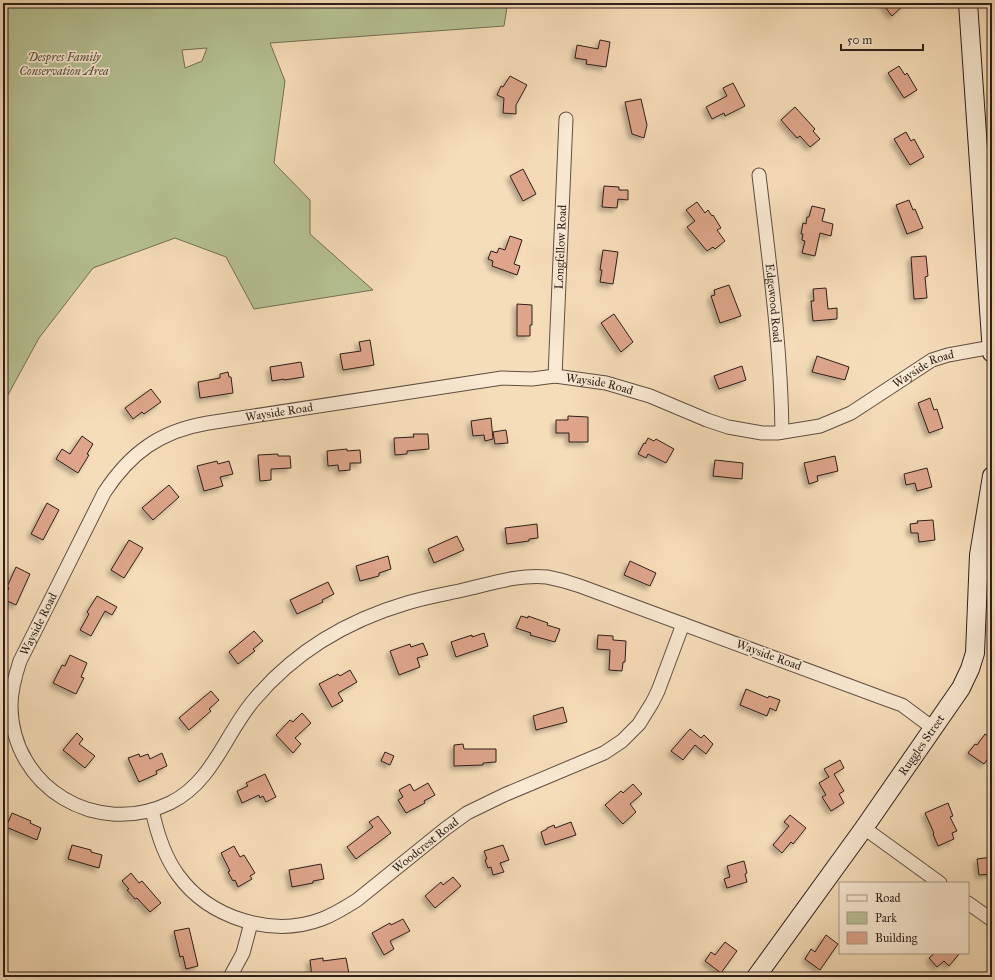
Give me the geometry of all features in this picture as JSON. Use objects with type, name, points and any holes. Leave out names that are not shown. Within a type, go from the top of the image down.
[{"type":"street","points":[[968,3],[992,353]]},
{"type":"street","name":"Longfellow Road","points":[[555,376],[566,119]]},
{"type":"street","name":"Edgewood Road","points":[[759,175],[782,398],[782,432]]},
{"type":"street","name":"Wayside Road","points":[[933,728],[902,705],[580,586],[546,577],[514,579],[432,597],[386,609],[338,630],[318,642],[283,670],[253,702],[238,722],[212,767],[197,784],[173,802],[152,810],[129,814],[99,812],[85,809],[58,795],[46,786],[27,762],[15,735],[11,712],[12,690],[20,661],[104,493],[127,462],[141,450],[173,432],[191,426],[502,378],[532,379],[555,376],[606,383],[650,396],[707,420],[728,427],[762,433],[782,432],[820,426],[851,413],[932,360],[948,355],[992,347]]},
{"type":"street","name":"Ruggles Street","points":[[756,977],[864,828],[961,688],[970,669],[975,653],[979,555],[992,476]]},
{"type":"street","name":"Woodcrest Road","points":[[152,810],[159,836],[171,864],[185,884],[214,907],[236,918],[251,923],[267,925],[295,924],[322,919],[357,900],[467,813],[498,798],[593,758],[613,748],[622,741],[639,724],[652,703],[658,691],[683,624]]},
{"type":"street","points":[[864,828],[939,882]]},
{"type":"street","points":[[969,904],[992,920]]},
{"type":"street","points":[[230,977],[243,953],[251,923]]},
{"type":"green space","name":"Despres Family Conservation Area","points":[[3,3],[558,3],[507,7],[504,26],[270,43],[285,81],[274,163],[310,200],[310,234],[373,290],[254,309],[226,257],[175,238],[93,268],[39,338],[3,404]],"holes":[[[207,48],[202,61],[185,68],[182,50]]]},
{"type":"building","points":[[882,3],[906,3],[892,16]]},
{"type":"building","points":[[600,40],[610,42],[606,67],[586,64],[587,60],[575,58],[577,45],[598,49]]},
{"type":"building","points":[[899,66],[905,75],[907,73],[917,90],[904,98],[888,73]]},
{"type":"building","points":[[510,76],[527,85],[516,105],[516,114],[503,113],[504,98],[497,95],[501,86],[503,87]]},
{"type":"building","points":[[733,83],[745,106],[725,116],[724,113],[712,119],[706,107],[727,96],[723,88]]},
{"type":"building","points":[[641,99],[647,125],[644,138],[632,134],[625,102]]},
{"type":"building","points":[[795,107],[815,129],[813,131],[820,139],[810,147],[800,136],[797,138],[781,120]]},
{"type":"building","points":[[906,132],[911,141],[914,139],[924,157],[910,165],[894,139]]},
{"type":"building","points":[[523,169],[536,194],[523,201],[510,176]]},
{"type":"building","points":[[604,186],[619,187],[619,190],[628,190],[628,200],[618,199],[617,208],[602,207]]},
{"type":"building","points":[[909,200],[913,210],[915,209],[923,228],[907,234],[896,205]]},
{"type":"building","points":[[697,202],[705,213],[708,210],[712,216],[713,215],[721,228],[717,230],[725,241],[715,249],[713,247],[707,251],[687,227],[695,221],[686,210]]},
{"type":"building","points":[[812,206],[825,209],[822,221],[833,224],[831,236],[820,233],[815,256],[802,253],[805,241],[802,240],[803,234],[801,234],[803,223],[806,224],[807,217],[809,217]]},
{"type":"building","points":[[510,236],[522,240],[514,264],[520,266],[517,275],[492,266],[493,261],[488,259],[491,251],[497,253],[499,248],[505,250]]},
{"type":"building","points":[[603,250],[618,252],[613,284],[600,282]]},
{"type":"building","points":[[926,256],[928,276],[925,277],[927,298],[914,299],[911,257]]},
{"type":"building","points":[[729,285],[741,316],[720,323],[711,296],[715,295],[714,290]]},
{"type":"building","points":[[826,288],[828,309],[837,308],[837,319],[813,321],[811,301],[814,301],[813,289]]},
{"type":"building","points":[[517,304],[532,305],[532,325],[530,325],[530,336],[517,336]]},
{"type":"building","points":[[614,314],[633,342],[621,352],[601,323]]},
{"type":"building","points":[[370,340],[374,365],[343,370],[340,354],[361,351],[359,342]]},
{"type":"building","points":[[817,356],[849,367],[845,380],[812,372]]},
{"type":"building","points":[[301,362],[304,377],[272,381],[270,367]]},
{"type":"building","points":[[742,366],[746,380],[719,389],[714,376]]},
{"type":"building","points":[[228,372],[229,377],[231,377],[233,393],[200,398],[198,382],[220,378],[220,374]]},
{"type":"building","points":[[151,389],[161,402],[144,414],[142,412],[133,419],[125,408]]},
{"type":"building","points":[[930,398],[934,410],[937,409],[943,428],[929,433],[918,403]]},
{"type":"building","points":[[568,416],[588,417],[588,442],[569,442],[569,433],[556,433],[556,420],[568,420]]},
{"type":"building","points":[[491,418],[493,439],[485,441],[484,435],[473,436],[471,421]]},
{"type":"building","points":[[506,430],[508,443],[495,444],[493,432]]},
{"type":"building","points":[[413,434],[428,434],[429,449],[407,451],[407,454],[395,455],[394,438],[414,437]]},
{"type":"building","points":[[82,436],[93,444],[87,454],[89,455],[78,473],[56,459],[62,449],[70,454]]},
{"type":"building","points":[[648,438],[654,441],[656,439],[674,449],[666,463],[648,454],[646,458],[638,454]]},
{"type":"building","points":[[347,449],[347,451],[360,450],[361,463],[350,463],[350,470],[339,471],[338,465],[328,466],[327,451]]},
{"type":"building","points":[[278,454],[278,456],[290,456],[291,468],[271,469],[271,480],[260,481],[258,455]]},
{"type":"building","points":[[835,456],[838,471],[817,476],[818,481],[809,484],[804,463]]},
{"type":"building","points":[[715,460],[743,463],[742,479],[713,476]]},
{"type":"building","points":[[217,461],[218,464],[229,461],[233,474],[220,477],[223,486],[204,491],[197,466]]},
{"type":"building","points":[[927,468],[932,487],[917,491],[915,483],[906,485],[904,474]]},
{"type":"building","points":[[169,485],[179,497],[153,520],[142,508]]},
{"type":"building","points":[[47,503],[59,510],[43,540],[31,534]]},
{"type":"building","points":[[933,520],[935,540],[919,542],[918,533],[911,533],[910,524],[918,523],[917,521]]},
{"type":"building","points":[[537,524],[538,538],[529,539],[529,541],[507,544],[505,528]]},
{"type":"building","points":[[457,536],[464,550],[434,563],[428,549]]},
{"type":"building","points":[[129,540],[143,548],[124,578],[111,570]]},
{"type":"building","points":[[388,556],[391,569],[379,573],[379,576],[360,581],[356,566]]},
{"type":"building","points":[[630,561],[656,573],[650,586],[624,575]]},
{"type":"building","points":[[16,567],[30,574],[16,605],[3,599],[9,588],[7,587]]},
{"type":"building","points":[[328,582],[334,594],[322,600],[323,602],[297,614],[290,600]]},
{"type":"building","points":[[97,596],[117,607],[112,615],[105,611],[91,636],[80,630],[89,614],[87,612]]},
{"type":"building","points":[[521,616],[528,618],[528,616],[560,629],[555,642],[530,635],[531,633],[516,628]]},
{"type":"building","points":[[254,631],[263,641],[253,649],[255,651],[238,664],[229,652]]},
{"type":"building","points":[[484,633],[488,646],[456,657],[451,642],[472,635],[472,637]]},
{"type":"building","points":[[598,635],[613,636],[613,640],[626,641],[625,662],[623,662],[622,671],[609,670],[610,650],[597,649]]},
{"type":"building","points":[[423,643],[428,655],[417,658],[420,667],[399,675],[390,651],[410,644],[411,647]]},
{"type":"building","points":[[70,655],[87,663],[81,677],[84,678],[76,694],[53,683],[62,665],[65,666]]},
{"type":"building","points":[[350,670],[357,682],[338,693],[343,701],[332,707],[319,684],[338,674],[340,676]]},
{"type":"building","points":[[746,689],[768,698],[769,696],[780,700],[776,711],[770,708],[767,716],[740,705]]},
{"type":"building","points":[[211,691],[219,700],[209,709],[211,711],[189,730],[179,718]]},
{"type":"building","points":[[563,707],[567,722],[536,730],[533,716]]},
{"type":"building","points":[[302,713],[311,723],[295,738],[301,744],[293,753],[276,735],[290,720],[293,722]]},
{"type":"building","points":[[690,729],[701,738],[704,735],[713,744],[706,754],[695,745],[683,760],[671,751]]},
{"type":"building","points":[[77,733],[83,739],[79,744],[95,756],[85,768],[63,750]]},
{"type":"building","points":[[985,734],[992,739],[992,753],[984,764],[968,753],[975,744],[977,745]]},
{"type":"building","points":[[463,744],[464,749],[496,749],[496,762],[483,763],[483,765],[454,766],[454,745]]},
{"type":"building","points":[[385,752],[394,756],[390,765],[381,761]]},
{"type":"building","points":[[162,753],[167,766],[156,771],[157,774],[139,782],[128,758],[139,754],[140,757],[148,754],[150,759]]},
{"type":"building","points":[[840,760],[844,768],[834,774],[844,791],[839,794],[844,803],[831,811],[822,797],[826,795],[819,783],[829,777],[824,769]]},
{"type":"building","points":[[265,774],[276,797],[266,802],[263,796],[260,798],[259,795],[242,803],[237,791],[248,786],[246,783]]},
{"type":"building","points":[[428,783],[435,795],[424,801],[425,803],[406,813],[398,800],[403,797],[399,790],[410,784],[414,791]]},
{"type":"building","points":[[633,784],[642,794],[630,804],[636,812],[623,824],[605,805],[621,791],[623,793]]},
{"type":"building","points":[[948,803],[953,816],[950,817],[957,831],[952,833],[954,839],[938,846],[925,813]]},
{"type":"building","points":[[12,813],[31,821],[30,823],[41,828],[37,840],[6,827]]},
{"type":"building","points":[[790,815],[806,828],[793,844],[791,842],[782,853],[773,845],[789,826],[784,822]]},
{"type":"building","points":[[378,816],[391,833],[356,859],[347,847],[373,827],[369,822]]},
{"type":"building","points":[[571,822],[576,835],[545,845],[541,832],[554,825],[555,828]]},
{"type":"building","points":[[72,845],[91,850],[91,852],[102,855],[99,868],[68,859]]},
{"type":"building","points":[[503,845],[509,860],[500,863],[504,872],[493,875],[491,867],[488,868],[485,860],[487,859],[484,851]]},
{"type":"building","points":[[234,846],[240,857],[244,855],[255,873],[250,876],[252,879],[238,887],[235,880],[233,881],[228,872],[230,871],[221,853]]},
{"type":"building","points":[[992,857],[992,874],[979,875],[977,859]]},
{"type":"building","points":[[744,861],[747,873],[745,874],[747,882],[727,888],[724,879],[730,877],[727,866]]},
{"type":"building","points":[[321,864],[324,879],[313,881],[313,883],[292,887],[289,870]]},
{"type":"building","points":[[131,873],[139,883],[142,881],[161,903],[150,912],[137,898],[135,899],[127,890],[129,889],[122,881]]},
{"type":"building","points":[[453,877],[461,886],[435,908],[425,896],[441,882],[443,885]]},
{"type":"building","points":[[403,919],[410,931],[390,941],[394,949],[384,955],[372,933],[390,923],[391,925]]},
{"type":"building","points":[[189,928],[198,966],[186,969],[183,956],[180,957],[174,931]]},
{"type":"building","points":[[826,935],[838,944],[820,970],[805,959],[811,949],[815,952]]},
{"type":"building","points":[[725,942],[737,951],[721,973],[705,961],[711,952],[715,955]]},
{"type":"building","points":[[934,954],[959,954],[949,966],[944,961],[937,967],[929,958]]},
{"type":"building","points":[[323,958],[323,961],[346,958],[349,974],[329,977],[312,977],[310,960]]}]
